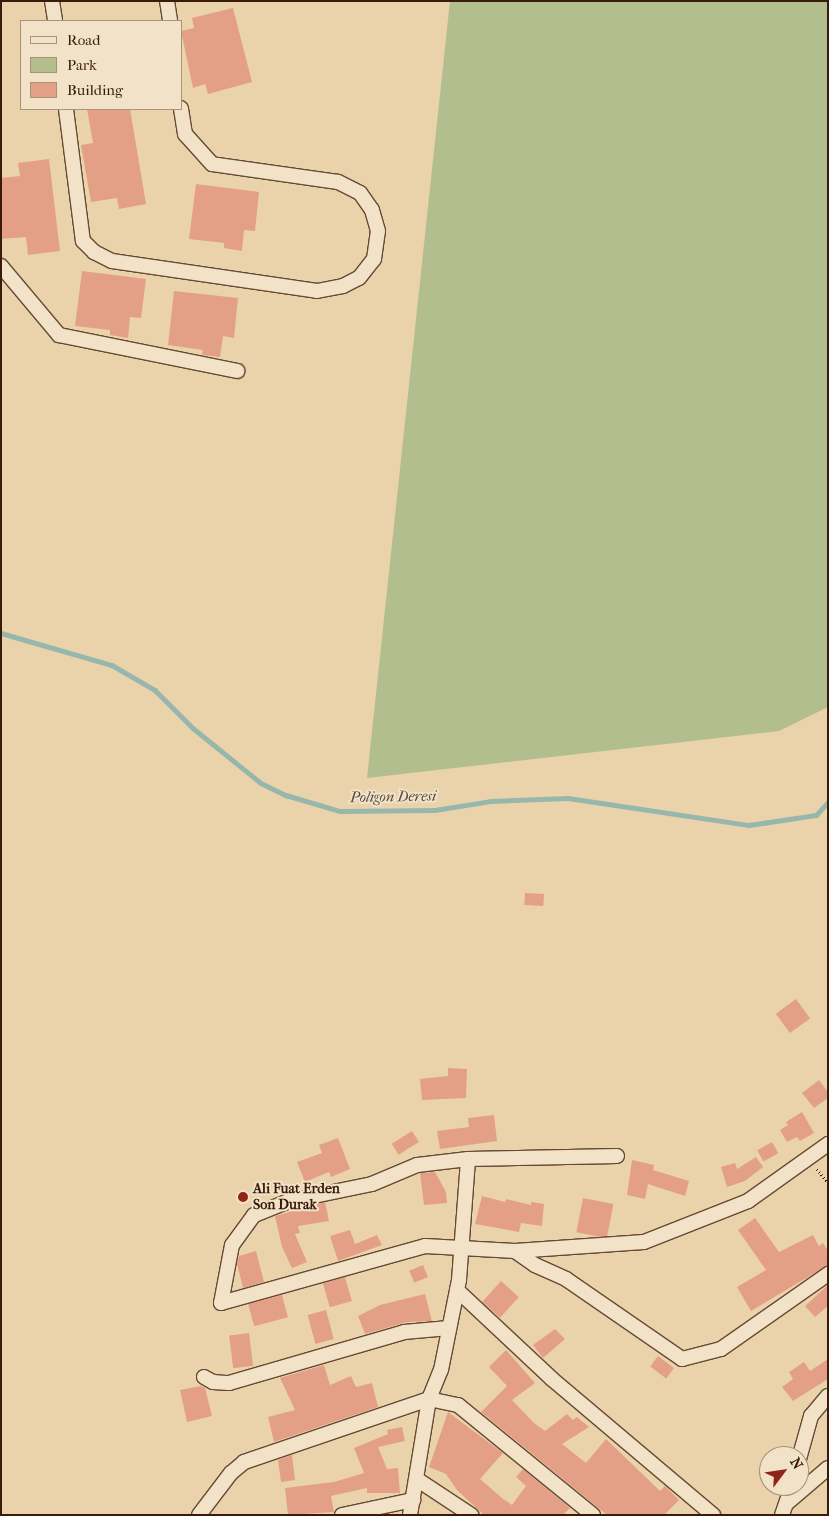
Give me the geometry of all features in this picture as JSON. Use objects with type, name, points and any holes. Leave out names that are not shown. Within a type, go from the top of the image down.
[{"type":"street","points":[[52,1],[55,20]]},
{"type":"street","points":[[167,1],[170,20]]},
{"type":"street","points":[[66,110],[83,241],[94,252],[112,261],[317,291],[344,286],[359,278],[374,259],[378,231],[372,210],[360,193],[338,182],[212,164],[185,134],[181,110]]},
{"type":"street","points":[[1,266],[58,335],[237,371]]},
{"type":"street","points":[[617,1156],[468,1160],[417,1165],[372,1184],[289,1201],[254,1215],[232,1245],[220,1303],[425,1246],[515,1251],[644,1242],[748,1201],[809,1160],[828,1144]]},
{"type":"street","points":[[410,1515],[418,1480],[430,1399],[441,1370],[457,1290],[468,1160]]},
{"type":"street","points":[[515,1251],[535,1266],[566,1279],[682,1359],[721,1349],[828,1274]]},
{"type":"street","points":[[457,1290],[552,1379],[713,1515]]},
{"type":"street","points":[[204,1376],[214,1382],[229,1383],[404,1332],[450,1328]]},
{"type":"street","points":[[803,1446],[811,1416],[828,1396]]},
{"type":"street","points":[[199,1515],[231,1473],[244,1462],[430,1399],[458,1405],[592,1515]]},
{"type":"street","points":[[785,1509],[828,1468]]},
{"type":"street","points":[[418,1480],[471,1515]]},
{"type":"street","points":[[785,1509],[789,1496]]},
{"type":"street","points":[[342,1515],[413,1500]]},
{"type":"path","points":[[809,1160],[828,1182]]},
{"type":"green space","points":[[450,1],[828,1],[828,707],[779,731],[367,778]]},
{"type":"building","points":[[233,8],[252,82],[208,94],[205,84],[193,88],[182,36],[182,31],[194,28],[192,18]]},
{"type":"building","points":[[87,110],[130,110],[146,204],[119,209],[117,198],[91,202],[81,145],[93,143]]},
{"type":"building","points":[[49,159],[60,251],[28,255],[26,237],[1,239],[1,178],[20,176],[18,163]]},
{"type":"building","points":[[196,184],[259,192],[255,231],[244,230],[242,251],[224,248],[224,243],[189,239]]},
{"type":"building","points":[[82,271],[146,279],[141,318],[130,317],[128,338],[110,335],[110,330],[75,326]]},
{"type":"building","points":[[174,291],[238,298],[234,338],[223,336],[220,357],[202,355],[203,350],[168,345]]},
{"type":"building","points":[[525,893],[544,894],[543,906],[524,905]]},
{"type":"building","points":[[796,999],[810,1018],[790,1033],[776,1014]]},
{"type":"building","points":[[448,1068],[467,1069],[466,1098],[422,1100],[420,1079],[448,1076]]},
{"type":"building","points":[[819,1080],[828,1092],[828,1098],[814,1108],[802,1093]]},
{"type":"building","points":[[802,1112],[814,1133],[800,1141],[797,1137],[787,1142],[780,1130],[788,1125],[786,1122]]},
{"type":"building","points":[[494,1115],[497,1141],[440,1149],[437,1131],[469,1127],[468,1118]]},
{"type":"building","points":[[412,1131],[419,1142],[399,1155],[392,1144]]},
{"type":"building","points":[[338,1138],[350,1169],[331,1177],[329,1172],[305,1182],[297,1162],[322,1153],[319,1145]]},
{"type":"building","points":[[772,1142],[778,1153],[763,1162],[757,1150]]},
{"type":"building","points":[[756,1157],[763,1167],[745,1181],[727,1187],[721,1167],[735,1163],[737,1169]]},
{"type":"building","points":[[632,1160],[654,1165],[653,1170],[689,1181],[685,1196],[648,1184],[645,1199],[627,1195]]},
{"type":"building","points":[[435,1172],[446,1192],[447,1203],[424,1205],[420,1173]]},
{"type":"building","points":[[482,1196],[505,1202],[506,1199],[531,1205],[531,1202],[544,1204],[542,1226],[521,1223],[519,1232],[475,1224]]},
{"type":"building","points":[[583,1198],[613,1204],[607,1238],[576,1232]]},
{"type":"building","points":[[325,1202],[329,1221],[298,1226],[300,1233],[295,1234],[307,1262],[292,1268],[282,1247],[275,1216]]},
{"type":"building","points":[[755,1218],[779,1252],[813,1235],[819,1246],[823,1243],[828,1251],[828,1265],[751,1311],[737,1287],[766,1270],[738,1230]]},
{"type":"building","points":[[350,1230],[355,1244],[377,1235],[382,1245],[338,1261],[330,1236]]},
{"type":"building","points":[[256,1251],[264,1282],[243,1288],[237,1264],[239,1256]]},
{"type":"building","points":[[423,1265],[428,1277],[414,1283],[409,1271]]},
{"type":"building","points":[[345,1277],[352,1301],[330,1307],[323,1283]]},
{"type":"building","points":[[501,1281],[519,1297],[500,1318],[482,1302]]},
{"type":"building","points":[[828,1285],[828,1306],[815,1317],[805,1306]]},
{"type":"building","points":[[425,1294],[432,1321],[407,1322],[365,1334],[358,1316],[380,1305]]},
{"type":"building","points":[[282,1295],[288,1317],[254,1326],[248,1304]]},
{"type":"building","points":[[326,1310],[334,1339],[315,1344],[308,1315]]},
{"type":"building","points":[[555,1329],[565,1339],[543,1358],[533,1345]]},
{"type":"building","points":[[249,1333],[253,1366],[233,1368],[229,1335]]},
{"type":"building","points":[[506,1350],[535,1383],[512,1400],[534,1423],[545,1431],[567,1414],[573,1420],[577,1417],[589,1427],[562,1444],[586,1463],[606,1439],[660,1491],[665,1486],[679,1500],[664,1515],[607,1515],[481,1412],[507,1386],[489,1367]]},
{"type":"building","points":[[658,1356],[674,1368],[666,1378],[650,1366]]},
{"type":"building","points":[[828,1359],[828,1379],[793,1401],[782,1387],[793,1379],[789,1372],[804,1362],[810,1371]]},
{"type":"building","points":[[324,1365],[330,1385],[351,1376],[356,1387],[372,1383],[378,1407],[274,1442],[268,1417],[295,1410],[280,1378]]},
{"type":"building","points":[[201,1386],[205,1388],[212,1416],[187,1422],[180,1390]]},
{"type":"building","points":[[448,1412],[503,1453],[480,1479],[502,1498],[512,1505],[526,1486],[516,1477],[523,1469],[570,1508],[563,1515],[484,1515],[457,1490],[446,1474],[429,1467]]},
{"type":"building","points":[[402,1427],[405,1441],[378,1447],[387,1469],[398,1468],[400,1493],[367,1493],[367,1488],[331,1496],[334,1512],[288,1515],[285,1488],[334,1482],[364,1473],[354,1448],[388,1434],[387,1430]]},
{"type":"building","points":[[292,1455],[295,1480],[281,1482],[278,1460]]},
{"type":"waterway","name":"Poligon Deresi","points":[[1,633],[112,665],[155,690],[193,728],[261,783],[286,795],[340,811],[435,810],[491,801],[568,798],[749,825],[816,815],[828,802]]},
{"type":"place","name":"Ali Fuat Erden Son Durak","points":[[243,1197]]}]
